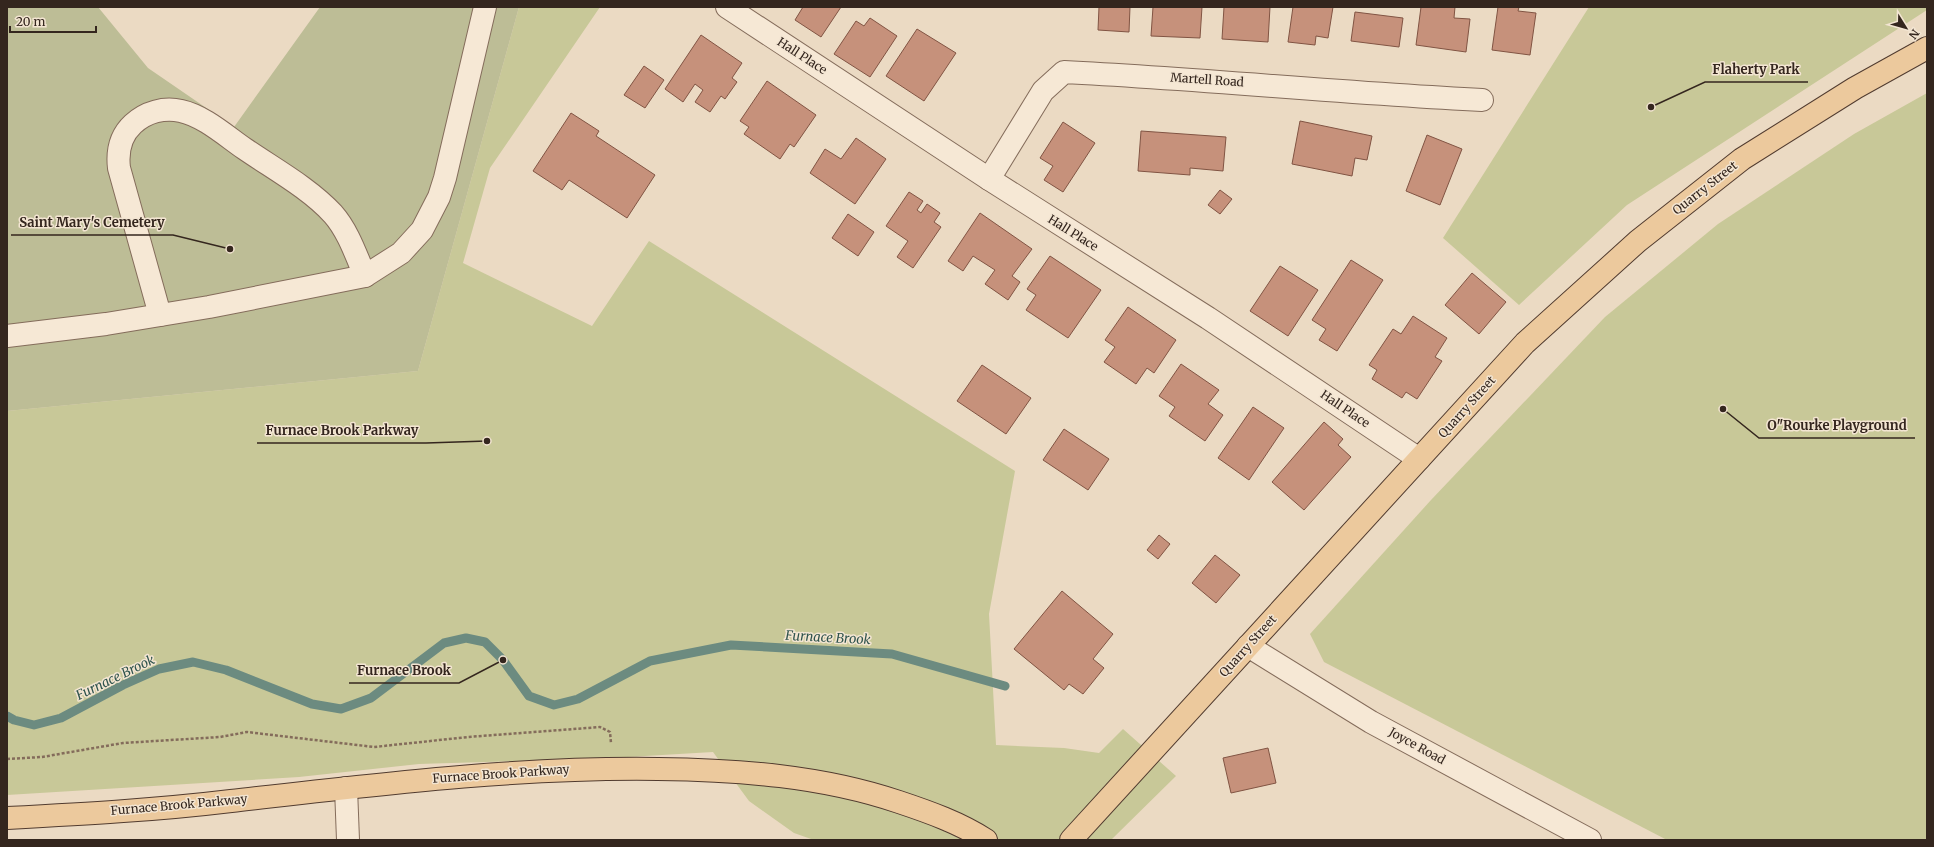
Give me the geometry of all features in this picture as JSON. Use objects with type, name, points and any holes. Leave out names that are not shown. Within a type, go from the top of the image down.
[{"type":"main road","name":"Quarry Street","points":[[1071,840],[1525,343],[1638,241],[1742,159],[1855,88],[1927,48]]},
{"type":"main road","name":"Furnace Brook Parkway","points":[[7,818],[169,808],[346,788],[501,773],[612,769],[679,769],[754,773],[834,785],[875,795],[919,809],[974,832],[986,840]]},
{"type":"street","points":[[7,336],[73,329],[297,291],[365,276],[401,253],[422,230],[439,197],[451,158],[485,7]]},
{"type":"street","name":"Hall Place","points":[[727,7],[989,180],[1208,318],[1419,459]]},
{"type":"street","name":"Martell Road","points":[[989,180],[1043,91],[1064,72],[1185,78],[1387,95],[1482,100]]},
{"type":"street","points":[[160,315],[119,168],[118,157],[119,147],[128,128],[146,115],[157,111],[169,109],[181,111],[207,122],[306,191],[332,214],[343,228],[365,276]]},
{"type":"street","name":"Joyce Road","points":[[1248,646],[1372,722],[1590,840]]},
{"type":"street","points":[[346,788],[348,840]]},
{"type":"path","points":[[7,759],[42,757],[123,743],[220,737],[247,732],[374,747],[468,736],[600,727],[610,732],[612,769]]},
{"type":"green space","points":[[7,7],[98,7],[148,68],[234,127],[320,7],[519,7],[418,371],[7,411]]},
{"type":"green space","points":[[519,7],[600,7],[490,168],[463,263],[592,326],[649,241],[1015,471],[989,614],[996,745],[1064,748],[1099,753],[1123,729],[1176,776],[1111,840],[814,840],[794,833],[749,801],[713,752],[611,758],[419,764],[299,777],[7,795],[7,411],[418,371]]},
{"type":"green space","points":[[1589,7],[1927,7],[1927,10],[1627,205],[1519,305],[1443,238]]},
{"type":"green space","points":[[1927,93],[1927,840],[1667,840],[1324,662],[1310,634],[1431,500],[1605,317],[1718,224],[1854,134]]},
{"type":"building","points":[[803,7],[841,7],[821,37],[795,20]]},
{"type":"building","points":[[1099,7],[1130,7],[1129,32],[1098,30]]},
{"type":"building","points":[[1153,7],[1202,7],[1200,38],[1151,36]]},
{"type":"building","points":[[1224,7],[1270,7],[1268,42],[1222,39]]},
{"type":"building","points":[[1293,7],[1333,7],[1328,38],[1316,36],[1315,45],[1288,42]]},
{"type":"building","points":[[1421,7],[1455,7],[1454,18],[1470,19],[1466,52],[1416,45]]},
{"type":"building","points":[[1498,7],[1519,7],[1518,11],[1536,13],[1530,55],[1492,50]]},
{"type":"building","points":[[1355,12],[1403,18],[1399,47],[1351,41]]},
{"type":"building","points":[[870,18],[897,36],[870,77],[834,54],[856,21],[864,26]]},
{"type":"building","points":[[917,29],[956,53],[924,101],[886,76]]},
{"type":"building","points":[[701,35],[742,63],[732,78],[737,82],[725,99],[721,96],[710,112],[695,102],[703,90],[695,84],[683,102],[665,89]]},
{"type":"building","points":[[644,66],[664,80],[645,108],[624,95]]},
{"type":"building","points":[[767,81],[816,115],[794,147],[790,144],[780,159],[744,134],[749,127],[740,121]]},
{"type":"building","points":[[571,113],[599,131],[596,136],[655,175],[627,218],[569,180],[562,190],[533,171]]},
{"type":"building","points":[[1300,121],[1372,136],[1367,160],[1355,158],[1352,176],[1292,164]]},
{"type":"building","points":[[1063,122],[1095,143],[1063,192],[1044,180],[1053,166],[1040,158]]},
{"type":"building","points":[[1141,131],[1226,137],[1223,171],[1190,168],[1190,175],[1138,171]]},
{"type":"building","points":[[1427,135],[1462,149],[1440,205],[1406,191]]},
{"type":"building","points":[[856,138],[886,159],[855,204],[810,173],[825,149],[841,159]]},
{"type":"building","points":[[1220,190],[1232,199],[1220,214],[1208,205]]},
{"type":"building","points":[[909,192],[923,201],[917,210],[921,213],[927,204],[940,213],[934,222],[941,227],[913,268],[897,257],[908,241],[886,226]]},
{"type":"building","points":[[980,213],[1032,249],[1012,276],[1020,282],[1008,300],[985,284],[995,270],[973,256],[963,271],[948,261]]},
{"type":"building","points":[[848,214],[874,232],[858,256],[832,238]]},
{"type":"building","points":[[1050,256],[1101,290],[1068,338],[1026,310],[1036,295],[1027,289]]},
{"type":"building","points":[[1351,260],[1383,280],[1337,351],[1319,340],[1326,329],[1312,320]]},
{"type":"building","points":[[1280,266],[1318,290],[1288,336],[1250,311]]},
{"type":"building","points":[[1472,273],[1506,302],[1479,334],[1445,305]]},
{"type":"building","points":[[1128,307],[1176,340],[1154,373],[1147,368],[1136,384],[1104,362],[1115,347],[1105,340]]},
{"type":"building","points":[[1413,316],[1447,338],[1435,357],[1442,361],[1417,399],[1406,392],[1402,398],[1372,379],[1377,370],[1369,365],[1393,329],[1401,334]]},
{"type":"building","points":[[1181,364],[1219,390],[1208,404],[1223,415],[1205,441],[1169,416],[1175,407],[1159,396]]},
{"type":"building","points":[[982,365],[1031,398],[1006,434],[957,401]]},
{"type":"building","points":[[1253,407],[1284,428],[1249,480],[1218,458]]},
{"type":"building","points":[[1324,422],[1343,439],[1338,445],[1351,457],[1304,510],[1272,482]]},
{"type":"building","points":[[1064,429],[1109,459],[1088,490],[1043,460]]},
{"type":"building","points":[[1159,535],[1170,544],[1158,559],[1147,550]]},
{"type":"building","points":[[1215,555],[1240,575],[1216,603],[1192,583]]},
{"type":"building","points":[[1062,591],[1113,634],[1093,659],[1104,668],[1083,694],[1069,684],[1064,690],[1014,649]]},
{"type":"building","points":[[1268,748],[1276,783],[1231,793],[1223,758]]},
{"type":"waterway","name":"Furnace Brook","points":[[7,716],[14,720],[34,725],[61,718],[123,685],[159,669],[193,662],[226,670],[312,704],[341,709],[371,698],[444,643],[466,638],[485,642],[503,660],[529,696],[554,705],[578,699],[650,661],[731,645],[892,654],[1005,686]]},
{"type":"place","name":"Flaherty Park","points":[[1651,107]]},
{"type":"place","name":"Saint Mary's Cemetery","points":[[230,249]]},
{"type":"place","name":"O\"Rourke Playground","points":[[1723,409]]},
{"type":"place","name":"Furnace Brook Parkway","points":[[487,441]]},
{"type":"place","name":"Furnace Brook","points":[[503,660]]}]
